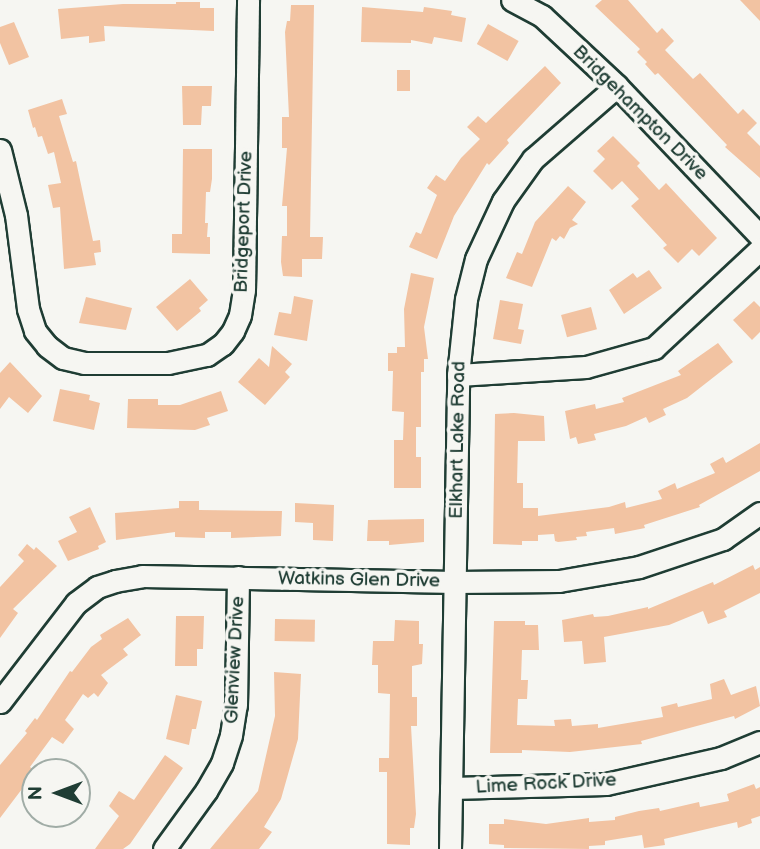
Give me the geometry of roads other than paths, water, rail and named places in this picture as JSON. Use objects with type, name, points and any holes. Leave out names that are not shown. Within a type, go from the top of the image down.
[{"type":"street","name":"Bridgeport Drive","points":[[0,150],[16,215],[28,309],[35,331],[47,346],[63,358],[84,363],[168,363],[207,355],[223,344],[233,331],[240,315],[244,290],[248,0]]},
{"type":"street","name":"Bridgehampton Drive","points":[[512,0],[542,16],[617,86],[760,236]]},
{"type":"street","name":"Elkhart Lake Road","points":[[450,849],[458,375],[466,299],[476,259],[498,210],[533,159],[617,86]]},
{"type":"street","points":[[458,375],[586,367],[654,348],[760,249]]},
{"type":"street","name":"Watkins Glen Drive","points":[[0,702],[58,623],[76,603],[97,587],[142,576],[455,582],[559,581],[639,567],[723,538],[760,513]]},
{"type":"street","name":"Glenview Drive","points":[[164,849],[206,791],[222,763],[231,735],[236,705],[238,577]]},
{"type":"street","name":"Lime Rock Drive","points":[[451,788],[606,784],[721,758],[760,741]]}]
